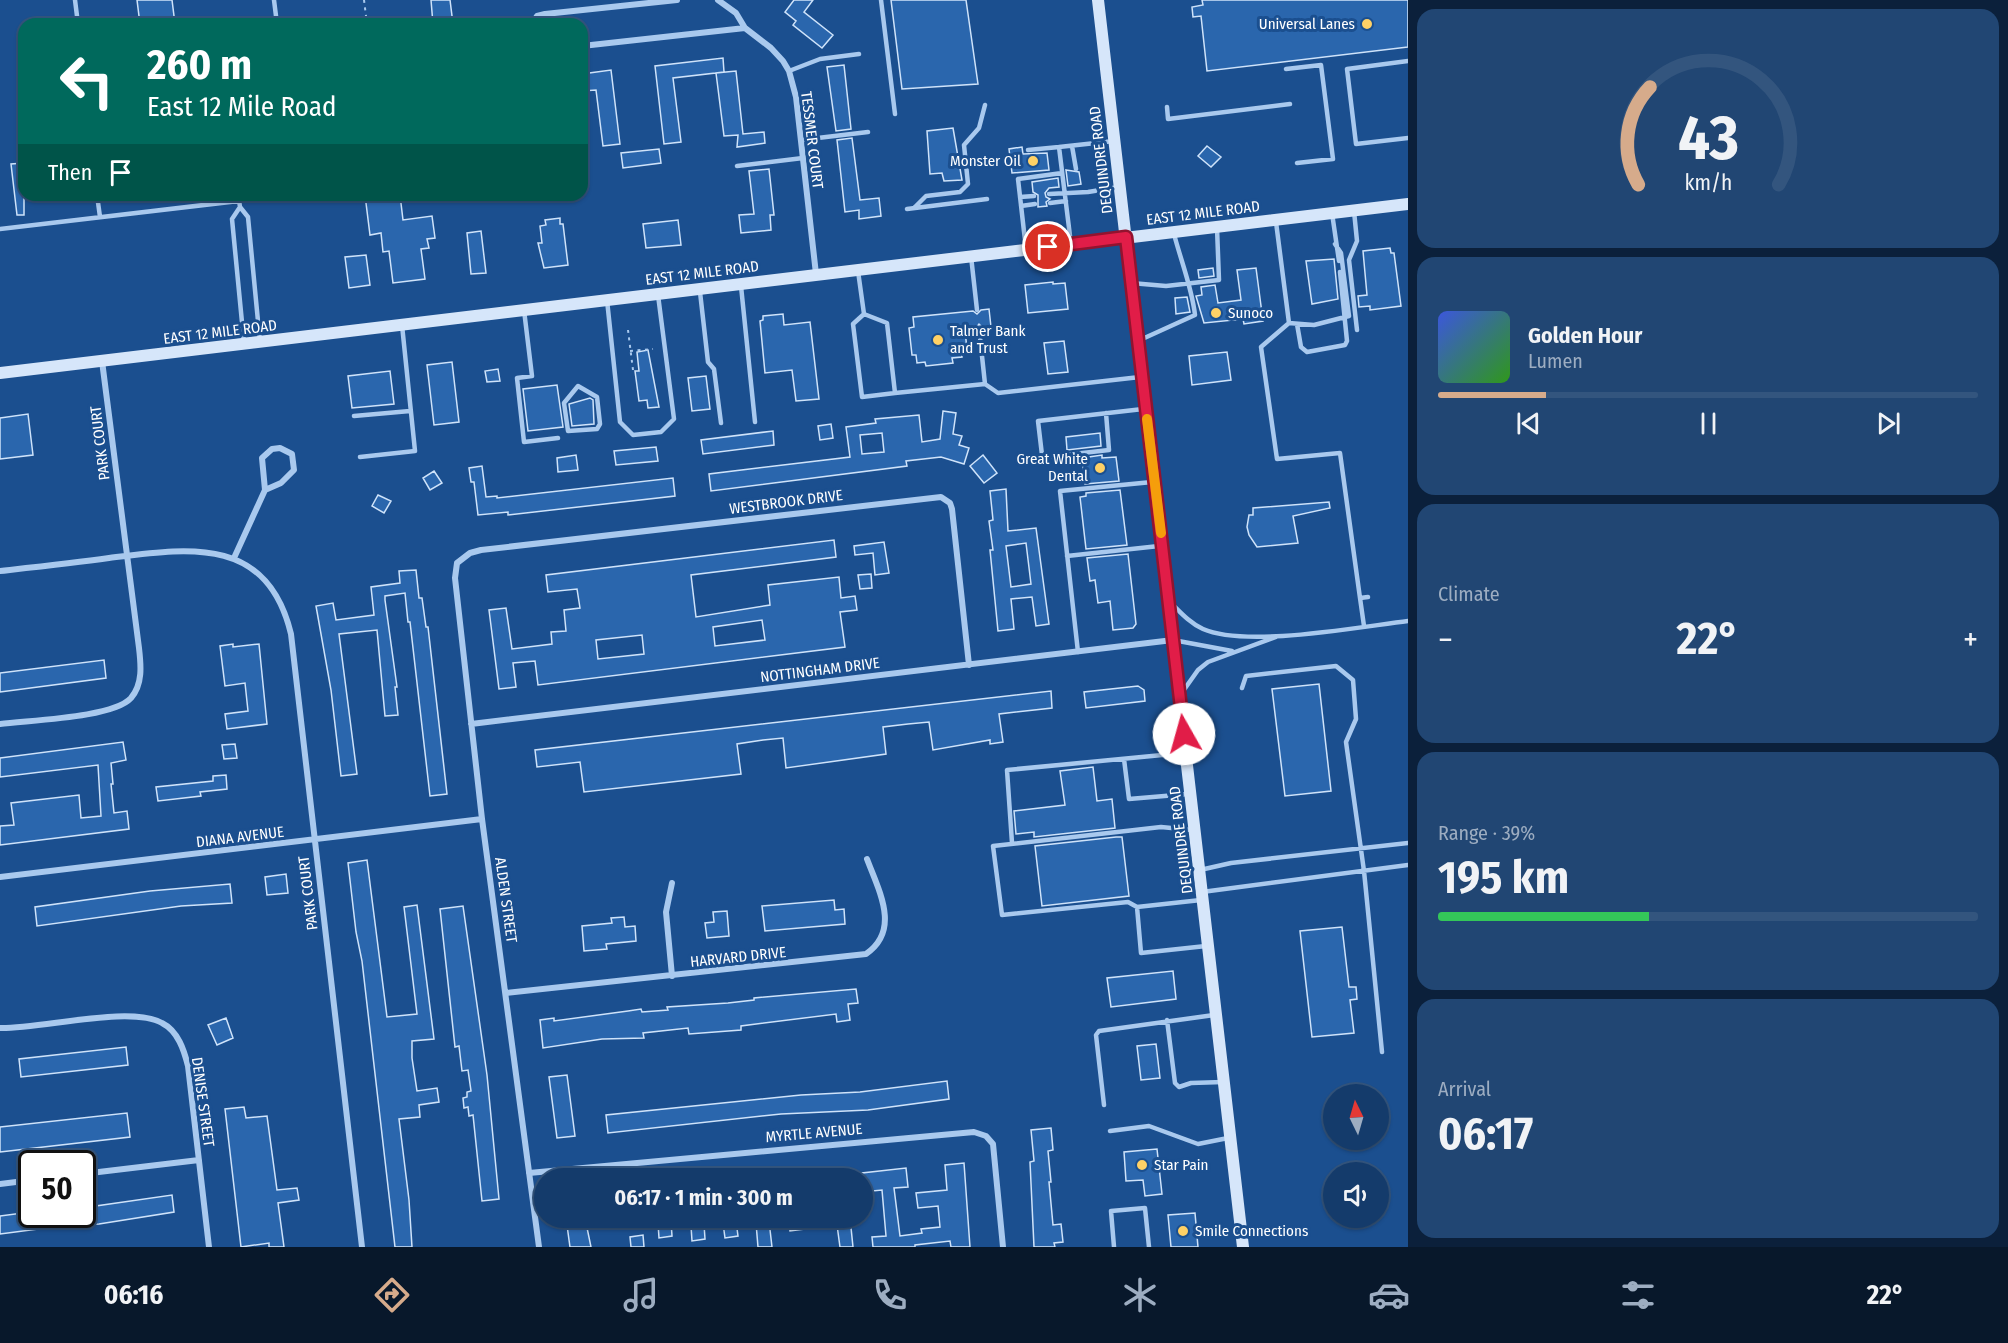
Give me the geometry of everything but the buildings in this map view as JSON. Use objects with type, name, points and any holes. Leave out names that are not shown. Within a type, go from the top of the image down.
[{"type":"main road","name":"DEQUINDRE ROAD","points":[[1098,0],[1243,1247]]},
{"type":"main road","name":"EAST 12 MILE ROAD","points":[[0,373],[1408,204]]},
{"type":"street","points":[[536,18],[545,14],[677,0]]},
{"type":"street","name":"TESSMER COURT","points":[[719,0],[736,13],[745,28],[771,48],[789,71],[796,97],[816,274]]},
{"type":"street","points":[[588,45],[745,28]]},
{"type":"street","name":"PARK COURT","points":[[102,361],[126,556],[197,550],[234,558],[260,576],[281,603],[287,619],[362,1247]]},
{"type":"street","points":[[234,558],[265,490],[262,458],[272,449],[287,450],[292,454],[294,470],[281,483],[265,490]]},
{"type":"street","name":"WESTBROOK DRIVE","points":[[463,557],[482,550],[941,497],[950,502],[952,509],[969,665]]},
{"type":"street","points":[[0,571],[126,556],[141,666],[140,679],[131,698],[107,711],[0,724]]},
{"type":"street","name":"ALDEN STREET","points":[[463,557],[457,563],[455,578],[471,724],[539,1247]]},
{"type":"street","name":"NOTTINGHAM DRIVE","points":[[471,724],[1173,640]]},
{"type":"street","name":"DIANA AVENUE","points":[[0,877],[482,819]]},
{"type":"street","name":"HARVARD DRIVE","points":[[506,993],[866,954],[878,946],[884,936],[885,923],[884,906],[867,859]]},
{"type":"street","points":[[672,883],[666,912],[672,976]]},
{"type":"street","name":"DENISE STREET","points":[[0,1028],[134,1017],[163,1023],[173,1031],[184,1052],[209,1247]]},
{"type":"street","name":"MYRTLE AVENUE","points":[[529,1173],[974,1132],[986,1136],[993,1144],[1003,1247]]},
{"type":"street","points":[[96,1172],[199,1160]]},
{"type":"street","points":[[0,1184],[18,1182]]},
{"type":"lane","points":[[75,0],[77,18]]},
{"type":"lane","points":[[274,0],[276,18]]},
{"type":"lane","points":[[881,0],[895,114]]},
{"type":"lane","points":[[789,71],[833,56],[859,54]]},
{"type":"lane","points":[[1408,61],[1347,69],[1356,144],[1408,138]]},
{"type":"lane","points":[[1286,69],[1321,65],[1333,159],[1298,163]]},
{"type":"lane","points":[[1167,107],[1168,118],[1290,104]]},
{"type":"lane","points":[[914,208],[926,196],[960,192],[968,184],[964,145],[979,128],[985,105]]},
{"type":"lane","points":[[801,140],[868,132]]},
{"type":"lane","points":[[1028,150],[1114,141]]},
{"type":"lane","points":[[1072,146],[1076,169]]},
{"type":"lane","points":[[1059,147],[1071,244]]},
{"type":"lane","points":[[737,165],[803,158]]},
{"type":"lane","points":[[1026,250],[1018,179],[1062,173]]},
{"type":"lane","points":[[1078,184],[1078,191]]},
{"type":"lane","points":[[1049,194],[1119,187]]},
{"type":"lane","points":[[1020,197],[1034,196]]},
{"type":"lane","points":[[907,209],[987,200]]},
{"type":"lane","points":[[98,201],[100,217]]},
{"type":"lane","points":[[0,229],[239,201],[240,207],[248,217],[260,342]]},
{"type":"lane","points":[[1050,203],[1066,201]]},
{"type":"lane","points":[[1021,206],[1035,204]]},
{"type":"lane","points":[[240,207],[232,219],[244,344]]},
{"type":"lane","points":[[1354,211],[1358,241],[1348,260],[1357,330]]},
{"type":"lane","points":[[1332,213],[1339,261]]},
{"type":"lane","points":[[1276,220],[1289,323]]},
{"type":"lane","points":[[1131,283],[1166,286],[1220,280],[1217,226]]},
{"type":"lane","points":[[1138,341],[1195,315],[1193,294],[1187,284],[1173,231]]},
{"type":"lane","points":[[1335,244],[1341,253],[1350,316],[1314,325],[1289,323],[1261,347],[1277,459],[1340,453],[1364,626]]},
{"type":"lane","points":[[971,256],[977,310]]},
{"type":"lane","points":[[858,269],[864,314]]},
{"type":"lane","points":[[1298,324],[1301,348],[1307,352],[1345,345],[1347,341],[1340,272]]},
{"type":"lane","points":[[741,284],[755,422]]},
{"type":"lane","points":[[700,289],[708,362],[714,369],[721,423]]},
{"type":"lane","points":[[607,300],[620,422],[633,435],[661,432],[674,420],[658,294]]},
{"type":"lane","points":[[524,310],[532,376],[517,378],[524,442],[558,438]]},
{"type":"lane","points":[[864,314],[887,323],[895,393]]},
{"type":"lane","points":[[864,314],[853,324],[862,397],[985,384],[998,393],[1142,377]]},
{"type":"lane","points":[[360,457],[415,451],[402,325]]},
{"type":"lane","points":[[979,328],[985,384]]},
{"type":"lane","points":[[578,386],[597,397],[600,424],[597,429],[568,431],[564,403],[578,386]]},
{"type":"lane","points":[[1106,413],[1109,450],[1047,458],[1042,455],[1038,421],[1106,413],[1146,409]]},
{"type":"lane","points":[[354,416],[410,411]]},
{"type":"lane","points":[[1078,652],[1060,491],[1155,482]]},
{"type":"lane","points":[[1067,556],[1162,545]]},
{"type":"lane","points":[[1360,598],[1368,597]]},
{"type":"lane","points":[[1169,602],[1192,623],[1222,634],[1281,636],[1408,621]]},
{"type":"lane","points":[[1180,696],[1198,670],[1208,662],[1232,651],[1281,636]]},
{"type":"lane","points":[[1173,640],[1232,651]]},
{"type":"lane","points":[[1242,688],[1246,676],[1336,666],[1353,680],[1356,720],[1346,742],[1364,871],[1382,1052]]},
{"type":"lane","points":[[1012,843],[1007,770],[1186,752]]},
{"type":"lane","points":[[1124,759],[1129,799],[1191,794]]},
{"type":"lane","points":[[1195,830],[1161,827],[993,846],[1002,915],[1128,902],[1137,907],[1408,866]]},
{"type":"lane","points":[[1200,870],[1231,863],[1408,843]]},
{"type":"lane","points":[[1137,907],[1141,952],[1208,946]]},
{"type":"lane","points":[[1104,1105],[1096,1035],[1099,1031],[1167,1020],[1184,1021],[1216,1014]]},
{"type":"lane","points":[[1167,1020],[1174,1083],[1179,1087],[1191,1083],[1224,1082]]},
{"type":"lane","points":[[1110,1131],[1149,1126],[1198,1144],[1231,1138]]},
{"type":"lane","points":[[1114,1247],[1111,1211],[1145,1208],[1149,1247]]},
{"type":"path","points":[[364,0],[366,18]]},
{"type":"path","points":[[628,330],[633,370]]},
{"type":"path","points":[[630,351],[653,349]]},
{"type":"slow traffic","points":[[1147,419],[1161,533]]},
{"type":"place","name":"Universal Lanes","points":[[1367,24]]},
{"type":"place","name":"Monster Oil","points":[[1033,161]]},
{"type":"place","name":"Sunoco","points":[[1216,313]]},
{"type":"place","name":"Talmer Bank and Trust","points":[[938,340]]},
{"type":"place","name":"Great White Dental","points":[[1100,468]]},
{"type":"place","name":"Star Pain","points":[[1142,1165]]},
{"type":"place","name":"Smile Connections","points":[[1183,1231]]},
{"type":"route","points":[[1048,247],[1126,237],[1184,734]]}]
